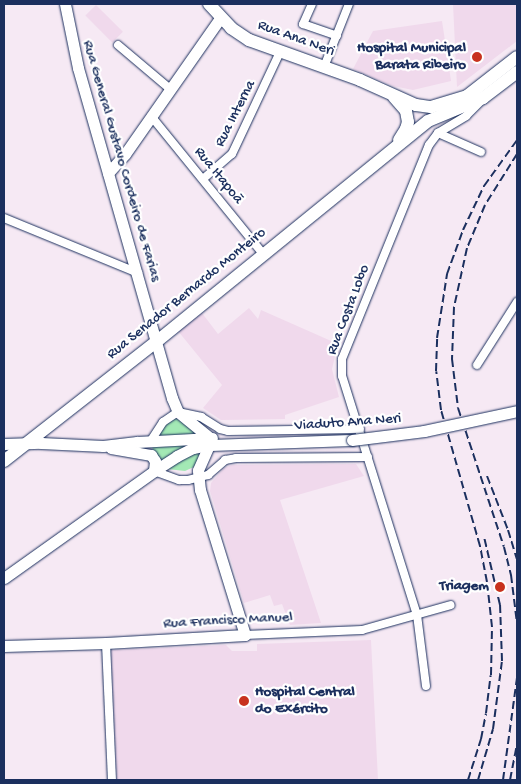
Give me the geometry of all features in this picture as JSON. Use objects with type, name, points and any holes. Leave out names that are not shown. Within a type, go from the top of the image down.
[{"type":"main road","name":"Rua Ana Neri","points":[[209,4],[237,33],[280,52],[382,89]]},
{"type":"main road","points":[[382,89],[416,105],[431,107],[466,96],[517,57]]},
{"type":"main road","name":"Rua Senador Bernardo Monteiro","points":[[4,461],[156,342],[428,121],[483,98],[517,72]]},
{"type":"main road","points":[[382,89],[394,97],[403,107],[408,122],[406,129],[390,152]]},
{"type":"street","name":"Rua General Gustavo Cordeiro de Farias","points":[[65,4],[78,68],[138,273],[156,342],[178,412]]},
{"type":"street","points":[[312,4],[302,24],[337,36]]},
{"type":"street","points":[[324,67],[349,4]]},
{"type":"street","points":[[108,173],[152,116],[221,17]]},
{"type":"street","points":[[118,45],[170,90]]},
{"type":"street","name":"Rua Interna","points":[[203,179],[232,154],[280,52]]},
{"type":"street","name":"Rua Costa Lobo","points":[[426,686],[416,616],[360,429],[342,376],[342,359],[429,144],[438,132],[466,116],[483,98]]},
{"type":"street","name":"Rua Itapoã","points":[[152,116],[263,254]]},
{"type":"street","points":[[438,132],[481,152]]},
{"type":"street","points":[[4,218],[138,273]]},
{"type":"street","points":[[477,365],[517,302]]},
{"type":"street","name":"Viaduto Ana Neri","points":[[207,439],[230,445],[352,440],[424,431],[517,410]]},
{"type":"street","points":[[150,442],[163,422],[178,412],[206,420],[220,429],[228,431],[360,429]]},
{"type":"street","points":[[178,412],[207,439]]},
{"type":"street","points":[[206,420],[207,439],[198,470],[199,479],[245,635]]},
{"type":"street","points":[[4,444],[103,446],[207,439]]},
{"type":"street","points":[[4,578],[154,471],[207,439]]},
{"type":"street","points":[[103,446],[151,456],[156,461],[154,471]]},
{"type":"street","points":[[154,471],[179,480],[199,479],[214,472],[226,460],[236,458],[368,457]]},
{"type":"street","name":"Rua Francisco Manuel","points":[[4,646],[106,643],[362,630],[450,606]]},
{"type":"street","points":[[106,643],[112,780]]},
{"type":"shaded area","name":"Hospital Municipal Barata Ribeiro","points":[[453,4],[517,4],[517,41],[457,87]]},
{"type":"shaded area","points":[[96,5],[123,32],[112,42],[85,16]]},
{"type":"shaded area","points":[[442,21],[451,81],[413,90],[393,86],[353,69],[373,31]]},
{"type":"shaded area","points":[[249,308],[258,319],[261,310],[338,344],[332,369],[339,397],[285,415],[285,419],[221,420],[203,408],[222,385],[178,331],[202,313],[218,334]]},
{"type":"shaded area","points":[[356,464],[364,476],[280,500],[321,623],[290,625],[282,604],[274,606],[270,595],[244,603],[210,491],[211,483],[224,468],[232,465]]},
{"type":"shaded area","name":"Hospital Central do Exército","points":[[371,640],[378,780],[117,780],[111,650],[226,645],[232,651],[257,651],[257,644]]},
{"type":"green space","points":[[175,419],[185,420],[204,438],[196,466],[185,471],[167,469],[153,453],[152,444],[168,421]]},
{"type":"railway","points":[[468,780],[481,739],[486,713],[491,675],[492,627],[487,582],[480,546],[441,410],[436,371],[437,338],[447,274],[463,230],[484,186],[517,140]]},
{"type":"railway","points":[[517,154],[485,205],[467,248],[454,307],[452,359],[458,408],[504,547],[511,575],[517,623]]},
{"type":"railway","points":[[487,476],[517,559]]},
{"type":"railway","points":[[478,780],[493,729],[502,661],[500,605],[484,537]]},
{"type":"railway","points":[[503,780],[517,678]]},
{"type":"railway","points":[[510,780],[517,744]]},
{"type":"place","name":"Hospital Municipal Barata Ribeiro","points":[[477,57]]},
{"type":"place","name":"Triagem","points":[[500,587]]},
{"type":"place","name":"Hospital Central do Exército","points":[[244,701]]}]
